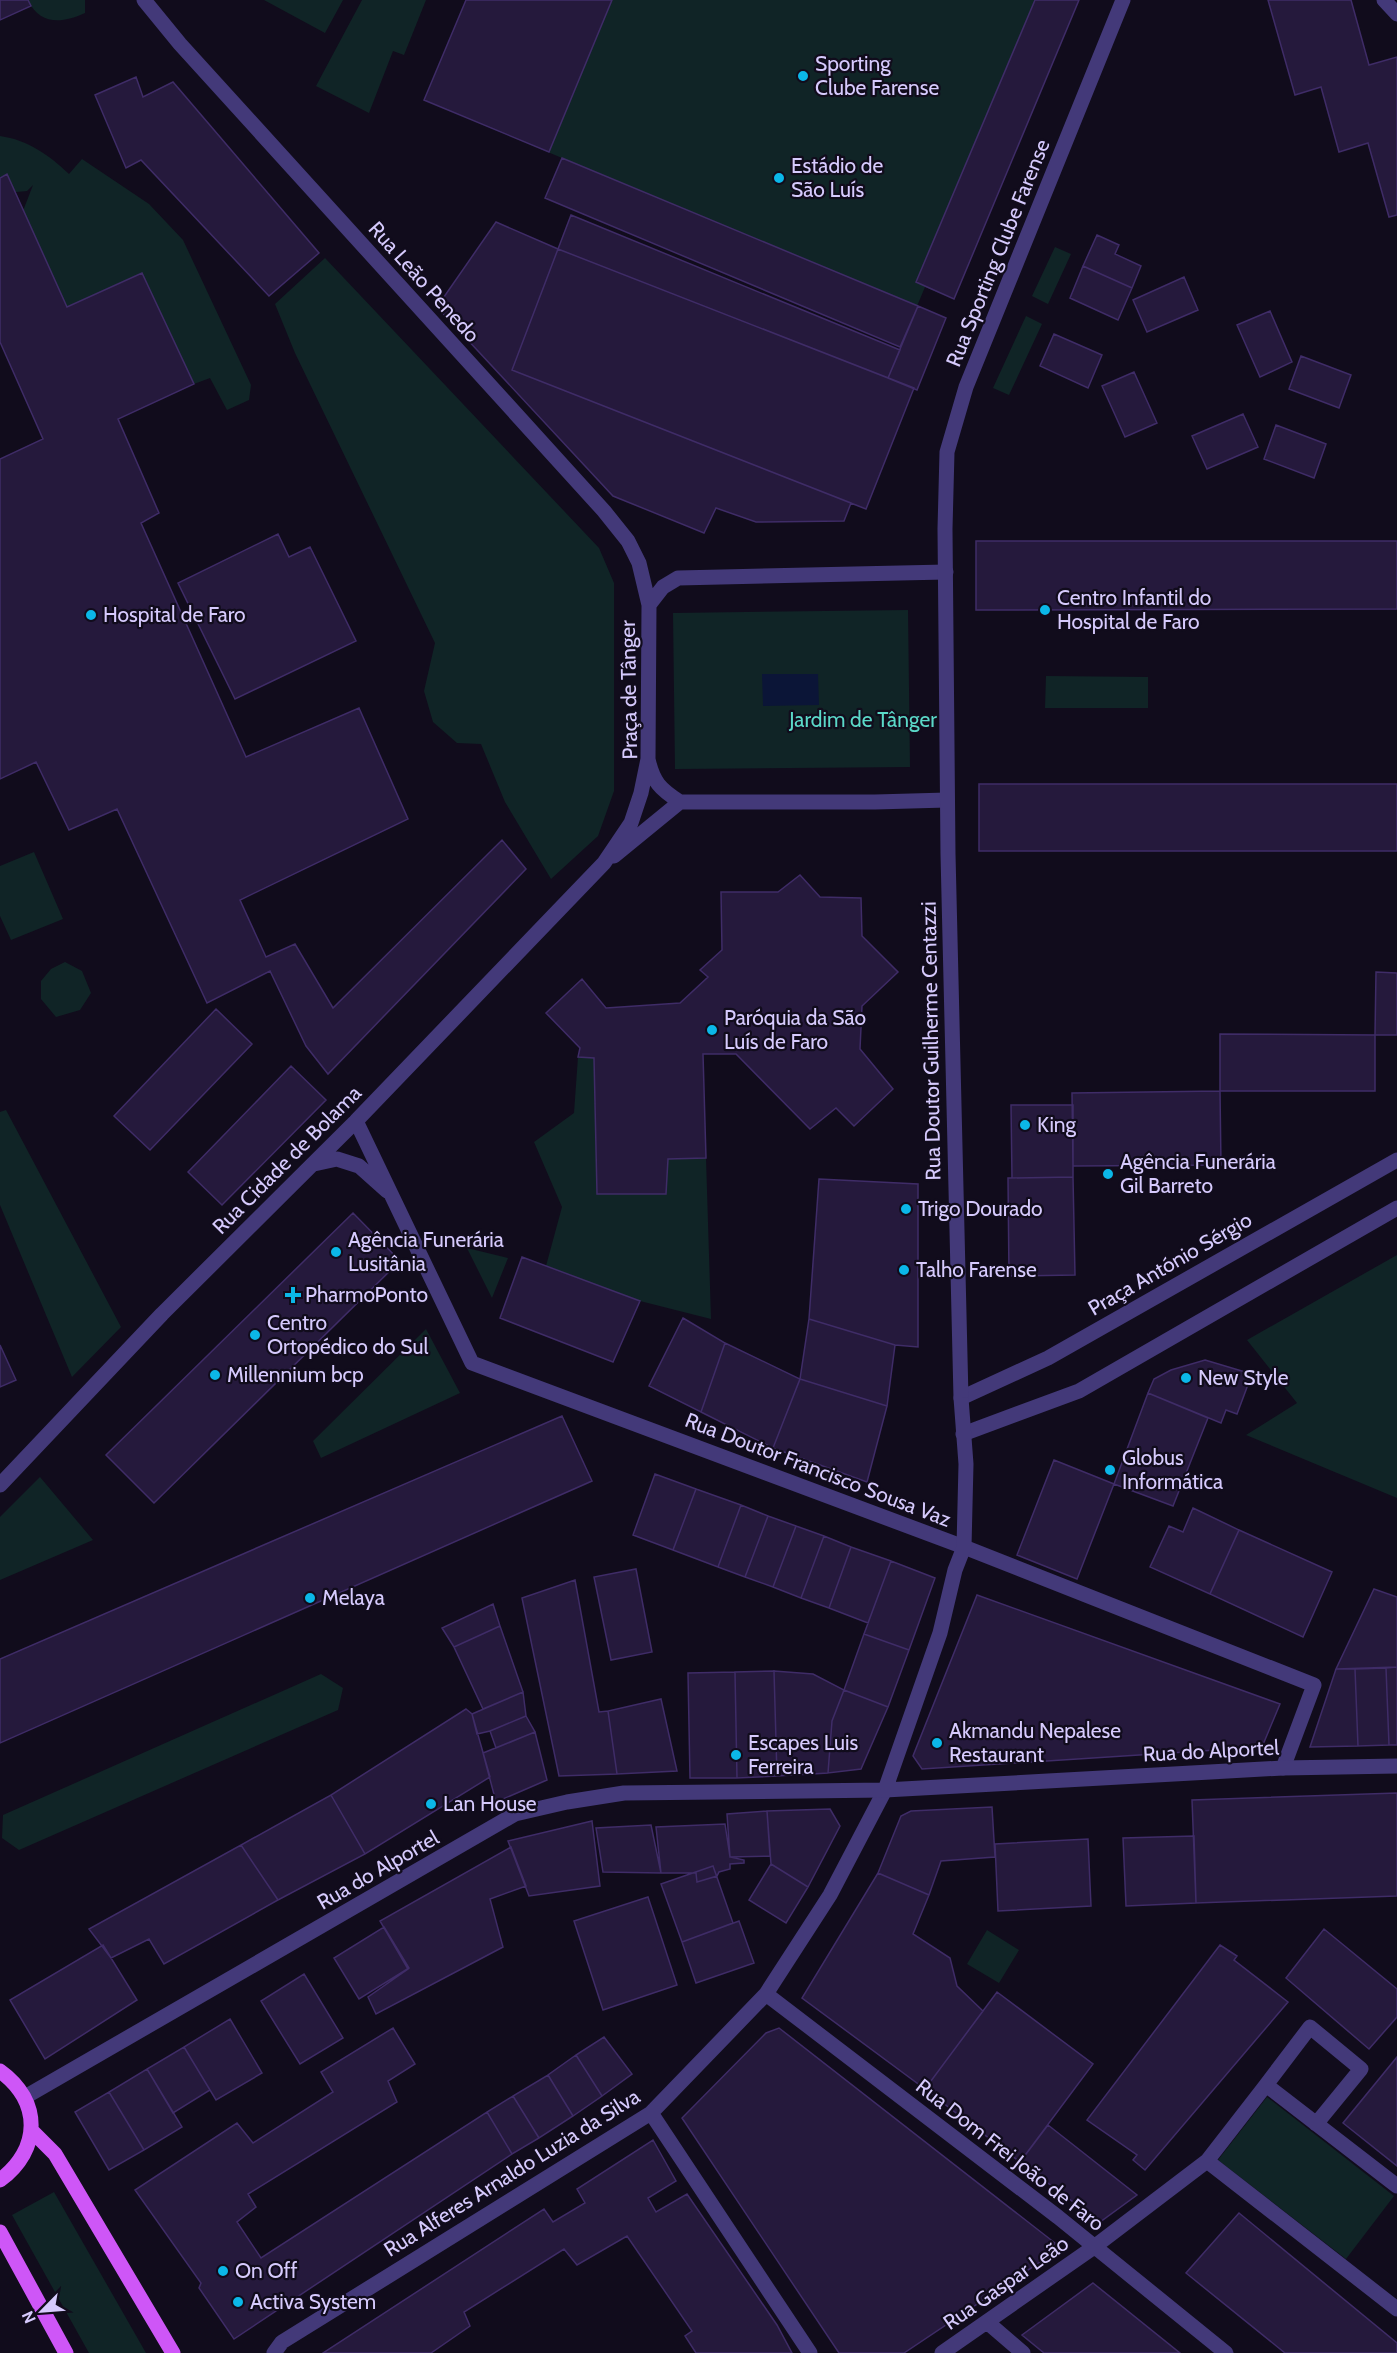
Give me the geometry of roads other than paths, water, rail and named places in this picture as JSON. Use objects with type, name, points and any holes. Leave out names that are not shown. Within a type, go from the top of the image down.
[{"type":"main road","points":[[0,2071],[12,2079],[25,2097],[30,2114],[31,2130],[26,2151],[14,2170],[0,2180]]},
{"type":"main road","points":[[31,2130],[55,2154],[173,2353]]},
{"type":"main road","points":[[0,2232],[66,2353]]},
{"type":"street","name":"Rua Leão Penedo","points":[[144,0],[180,44],[604,511],[628,541],[639,562],[649,605]]},
{"type":"street","name":"Rua Sporting Clube Farense","points":[[945,529],[947,452],[966,387],[1123,0]]},
{"type":"street","points":[[1384,0],[1397,14]]},
{"type":"street","name":"Rua Doutor Guilherme Centazzi","points":[[885,1790],[940,1633],[955,1570],[964,1546],[966,1464],[961,1398],[947,800],[945,529]]},
{"type":"street","name":"Praça de Tânger","points":[[680,802],[666,793],[652,777],[648,759],[649,605],[663,587],[678,578],[946,573]]},
{"type":"street","name":"Rua Cidade de Bolama","points":[[0,1485],[162,1314],[356,1121],[604,863],[631,823],[641,793],[648,759]]},
{"type":"street","points":[[680,802],[947,800]]},
{"type":"street","name":"Rua Cidade de Bolama","points":[[604,863],[680,802]]},
{"type":"street","name":"Rua Doutor Francisco Sousa Vaz","points":[[356,1121],[472,1364],[964,1546],[1314,1685],[1283,1768]]},
{"type":"street","points":[[312,1165],[337,1158],[359,1166],[393,1197]]},
{"type":"street","name":"Praça António Sérgio","points":[[961,1398],[1048,1358],[1397,1160]]},
{"type":"street","points":[[963,1434],[1079,1391],[1397,1208]]},
{"type":"street","name":"Rua do Alportel","points":[[25,2097],[515,1814],[567,1802],[624,1793],[885,1790],[1283,1768],[1397,1766]]},
{"type":"street","name":"Rua Alferes Arnaldo Luzia da Silva","points":[[274,2353],[282,2342],[651,2113],[766,1994],[830,1895],[885,1790]]},
{"type":"street","name":"Rua Dom Frei João de Faro","points":[[766,1994],[1094,2247],[1226,2353]]},
{"type":"street","name":"Rua Gaspar Leão","points":[[944,2352],[1094,2247],[1207,2161],[1310,2027],[1361,2069],[1316,2124]]},
{"type":"street","points":[[1266,2085],[1397,2186]]},
{"type":"street","points":[[651,2113],[810,2353]]},
{"type":"street","points":[[1207,2161],[1394,2301]]},
{"type":"street","points":[[987,2322],[1023,2353]]},
{"type":"water","points":[[762,674],[818,674],[819,705],[763,706]]},
{"type":"place","name":"Sporting Clube Farense","points":[[803,76]]},
{"type":"place","name":"Estádio de São Luís","points":[[779,178]]},
{"type":"place","name":"Centro Infantil do Hospital de Faro","points":[[1045,610]]},
{"type":"place","name":"Hospital de Faro","points":[[91,615]]},
{"type":"place","name":"Paróquia da São Luís de Faro","points":[[712,1030]]},
{"type":"place","name":"King","points":[[1025,1125]]},
{"type":"place","name":"Agência Funerária Gil Barreto","points":[[1108,1174]]},
{"type":"place","name":"Trigo Dourado","points":[[906,1209]]},
{"type":"place","name":"Agência Funerária Lusitânia","points":[[336,1252]]},
{"type":"place","name":"Talho Farense","points":[[904,1270]]},
{"type":"place","name":"PharmoPonto","points":[[293,1295]]},
{"type":"place","name":"Centro Ortopédico do Sul","points":[[255,1335]]},
{"type":"place","name":"Millennium bcp","points":[[215,1375]]},
{"type":"place","name":"New Style","points":[[1186,1378]]},
{"type":"place","name":"Globus Informática","points":[[1110,1470]]},
{"type":"place","name":"Melaya","points":[[310,1598]]},
{"type":"place","name":"Akmandu Nepalese Restaurant","points":[[937,1743]]},
{"type":"place","name":"Escapes Luis Ferreira","points":[[736,1755]]},
{"type":"place","name":"Lan House","points":[[431,1804]]},
{"type":"place","name":"On Off","points":[[223,2271]]},
{"type":"place","name":"Activa System","points":[[238,2302]]},
{"type":"park label","name":"Jardim de Tânger","points":[[863,720]]}]
